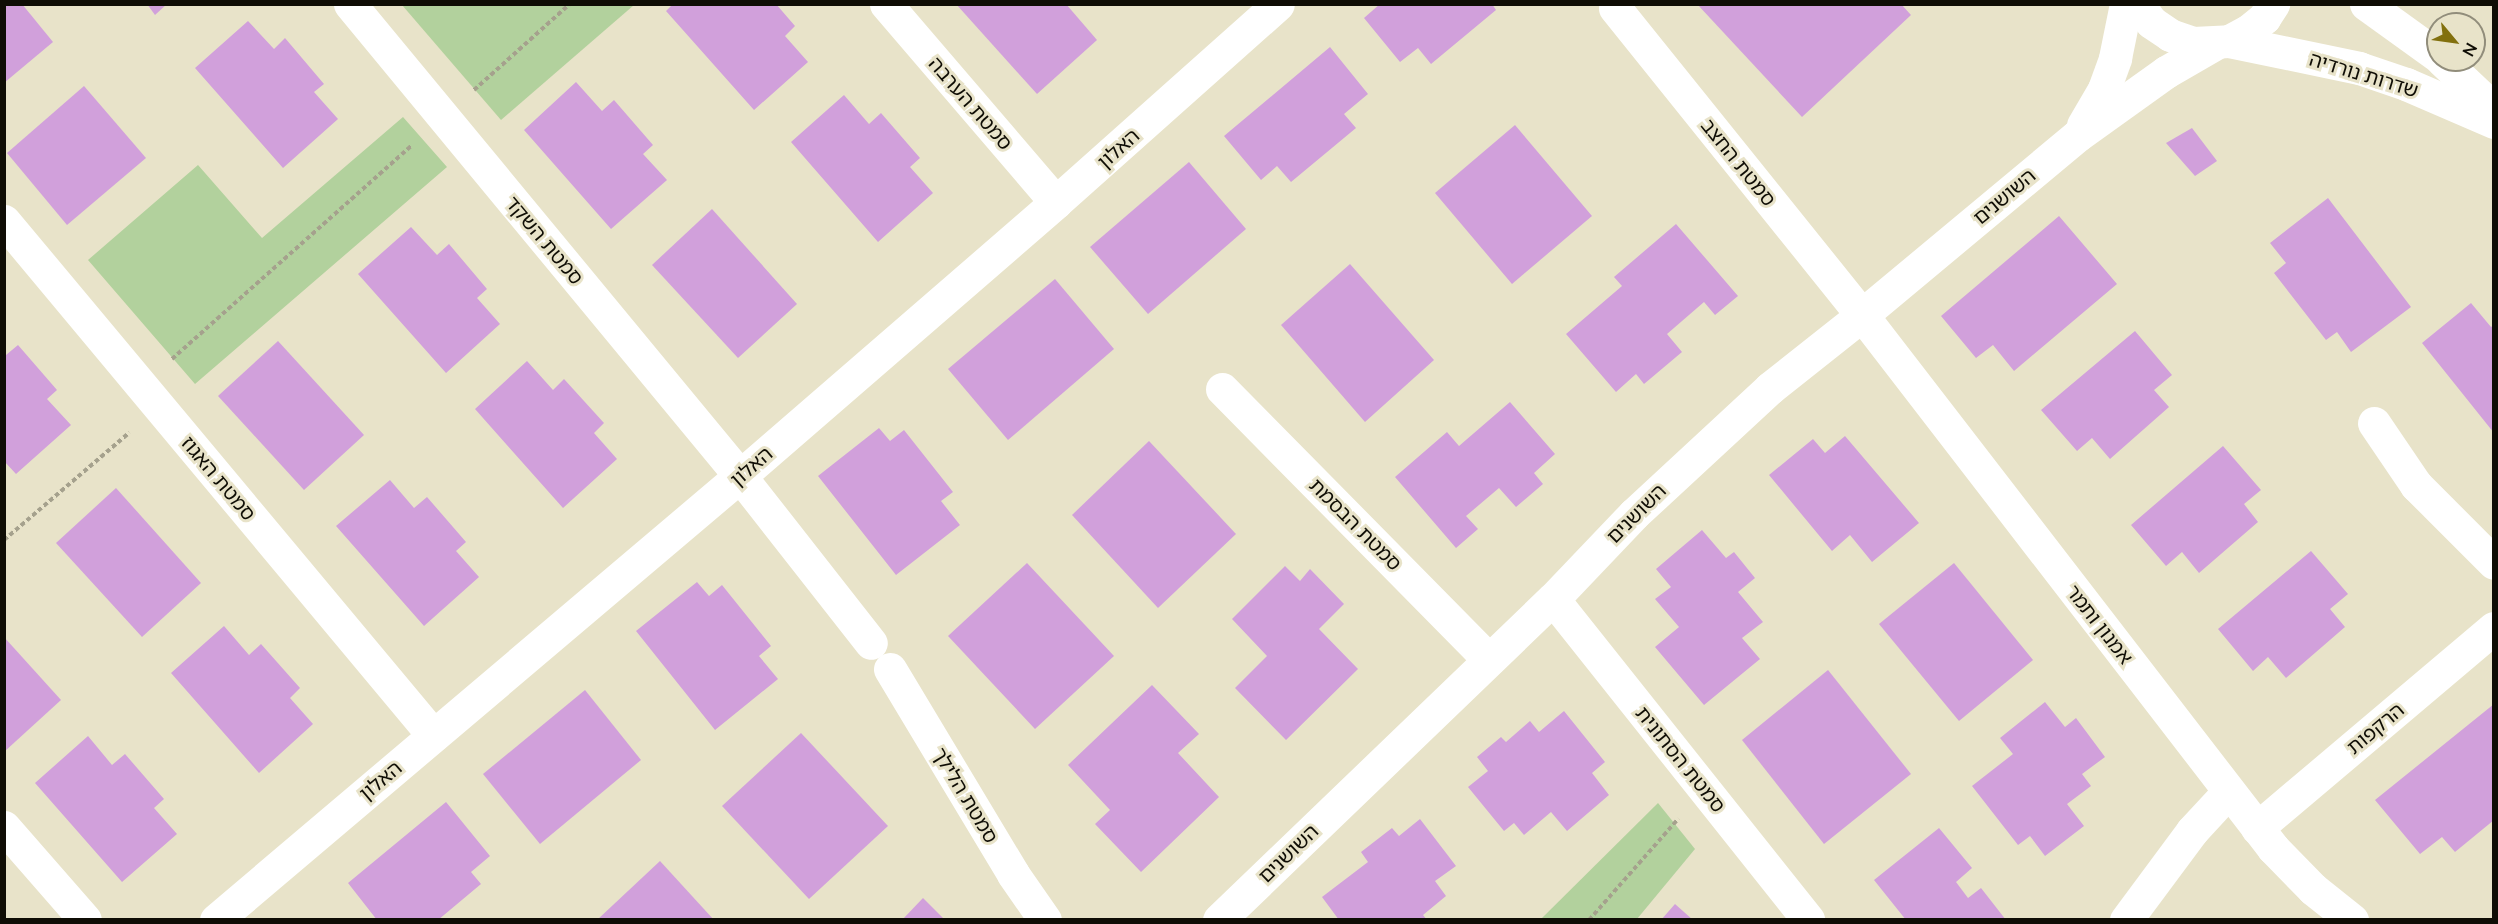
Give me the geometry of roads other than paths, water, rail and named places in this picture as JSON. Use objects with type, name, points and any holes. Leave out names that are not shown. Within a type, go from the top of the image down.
[{"type":"street","name":"סמטת השקד","points":[[350,4],[740,476]]},
{"type":"street","name":"סמטת הערבה","points":[[886,4],[1056,202]]},
{"type":"street","name":"האלון","points":[[216,920],[740,476],[1056,202],[1278,4]]},
{"type":"street","name":"השושנים","points":[[2078,135],[2104,89],[2115,58],[2126,4]]},
{"type":"street","name":"שדרות נורדיה","points":[[2138,4],[2151,22],[2170,35],[2193,43],[2223,42],[2359,68],[2406,84],[2493,123]]},
{"type":"street","name":"השושנים","points":[[1219,920],[1553,599],[1634,514],[1770,388],[1862,315],[2078,135],[2166,72],[2248,31],[2264,18],[2274,4]]},
{"type":"street","name":"שדרות נורדיה","points":[[2366,4],[2426,47]]},
{"type":"street","name":"סמטת החצב","points":[[1615,9],[1862,315]]},
{"type":"street","name":"שדרות נורדיה","points":[[2454,72],[2493,109]]},
{"type":"street","name":"סמטת האגוז","points":[[4,222],[433,735]]},
{"type":"street","name":"אמנון ותמר","points":[[1862,315],[2258,828],[2313,889],[2352,920]]},
{"type":"street","name":"סמטת הבסמת","points":[[1222,389],[1490,660]]},
{"type":"street","points":[[2374,423],[2416,485],[2493,563]]},
{"type":"street","points":[[740,476],[871,643]]},
{"type":"street","name":"סמטת הסתונית","points":[[1553,599],[1808,920]]},
{"type":"street","name":"הרקפות","points":[[2258,828],[2493,628]]},
{"type":"street","name":"סמטת הלילך","points":[[890,669],[1013,874],[1045,920]]},
{"type":"street","points":[[2126,920],[2186,839],[2229,791]]},
{"type":"street","points":[[4,827],[85,920]]}]
